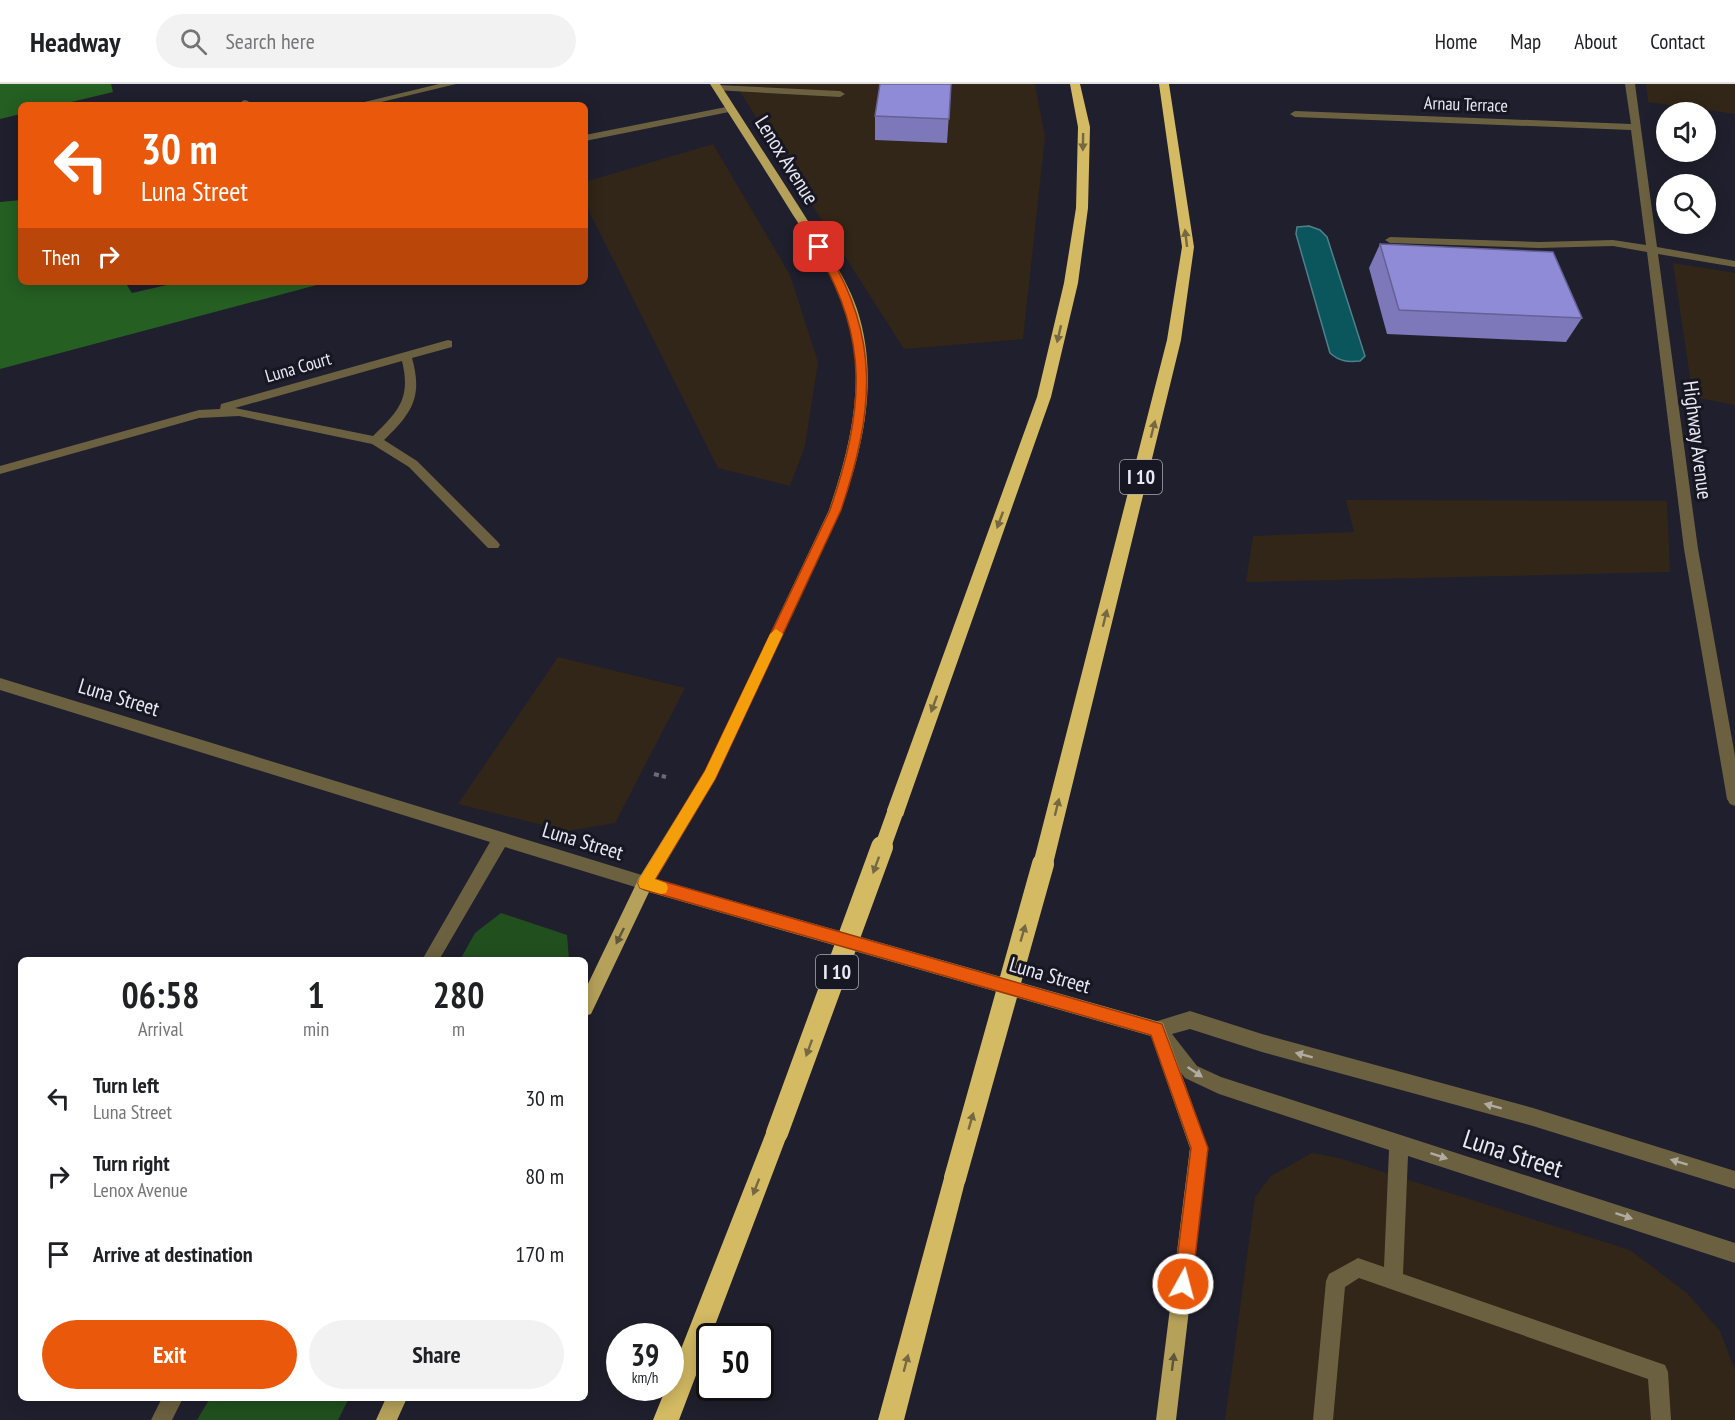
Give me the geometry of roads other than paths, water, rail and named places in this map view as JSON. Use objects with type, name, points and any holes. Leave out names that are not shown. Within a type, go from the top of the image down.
[{"type":"highway","name":"I 10","points":[[666,1420],[777,1133],[1044,397],[1071,284],[1083,208],[1084,127],[1075,84]]},
{"type":"highway","name":"I 10","points":[[891,1420],[955,1178],[1043,864],[1174,340],[1188,247],[1164,84]]},
{"type":"main road","name":"Lenox Avenue","points":[[588,1002],[645,883],[710,775],[836,510],[850,466],[860,418],[862,378],[858,338],[851,309],[832,267],[717,86]]},
{"type":"main road","name":"Luna Street","points":[[645,883],[1157,1029]]},
{"type":"main road","points":[[1157,1029],[1199,1148],[1166,1420]]},
{"type":"main road","points":[[386,1420],[396,1401]]},
{"type":"street","points":[[370,102],[451,84]]},
{"type":"street","name":"Highway Avenue","points":[[1630,84],[1691,549],[1735,798]]},
{"type":"street","points":[[717,86],[840,94]]},
{"type":"street","points":[[588,137],[731,109]]},
{"type":"street","name":"Arnau Terrace","points":[[1295,114],[1636,127]]},
{"type":"street","points":[[1389,240],[1539,245],[1613,243],[1735,264]]},
{"type":"street","name":"Luna Court","points":[[0,470],[448,344]]},
{"type":"street","points":[[376,441],[401,417],[413,393],[412,375],[406,356]]},
{"type":"street","name":"Luna Court","points":[[199,414],[239,411],[376,441],[413,464],[493,545]]},
{"type":"street","name":"Luna Street","points":[[0,684],[645,883]]},
{"type":"street","points":[[432,957],[501,839]]},
{"type":"street","name":"Luna Street","points":[[1735,1180],[1533,1116],[1262,1043],[1190,1020],[1157,1029],[1191,1072],[1219,1085],[1735,1253]]},
{"type":"street","points":[[1393,1282],[1399,1143]]},
{"type":"street","points":[[1323,1420],[1336,1281],[1358,1268],[1658,1372],[1661,1420]]},
{"type":"street","points":[[160,1420],[171,1401]]}]
